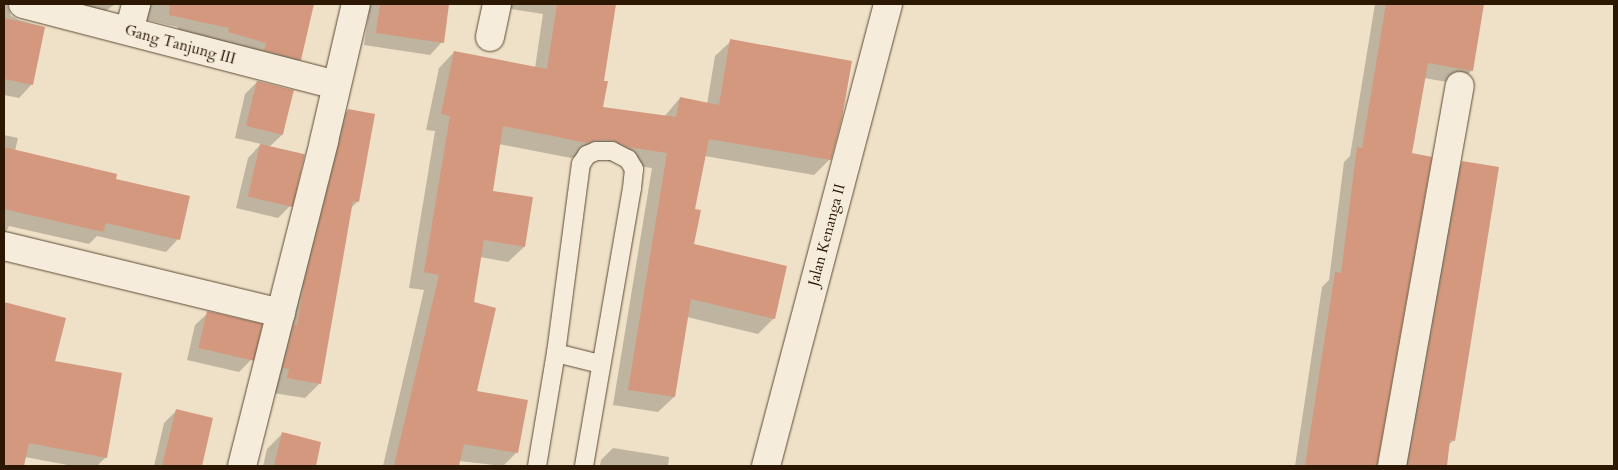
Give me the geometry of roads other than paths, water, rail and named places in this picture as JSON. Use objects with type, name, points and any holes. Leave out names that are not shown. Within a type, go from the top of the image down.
[{"type":"street","name":"Gang Tanjung III","points":[[24,4],[336,86]]},
{"type":"street","points":[[129,31],[136,4]]},
{"type":"street","points":[[242,466],[356,4]]},
{"type":"street","points":[[490,37],[496,4]]},
{"type":"street","name":"Jalan Kenanga II","points":[[766,466],[888,4]]},
{"type":"street","points":[[1392,466],[1460,86]]},
{"type":"street","points":[[4,246],[281,313]]},
{"type":"lane","points":[[537,466],[556,353],[581,164],[587,154],[596,151],[612,151],[628,159],[634,169],[584,466]]},
{"type":"lane","points":[[556,353],[600,364]]}]
